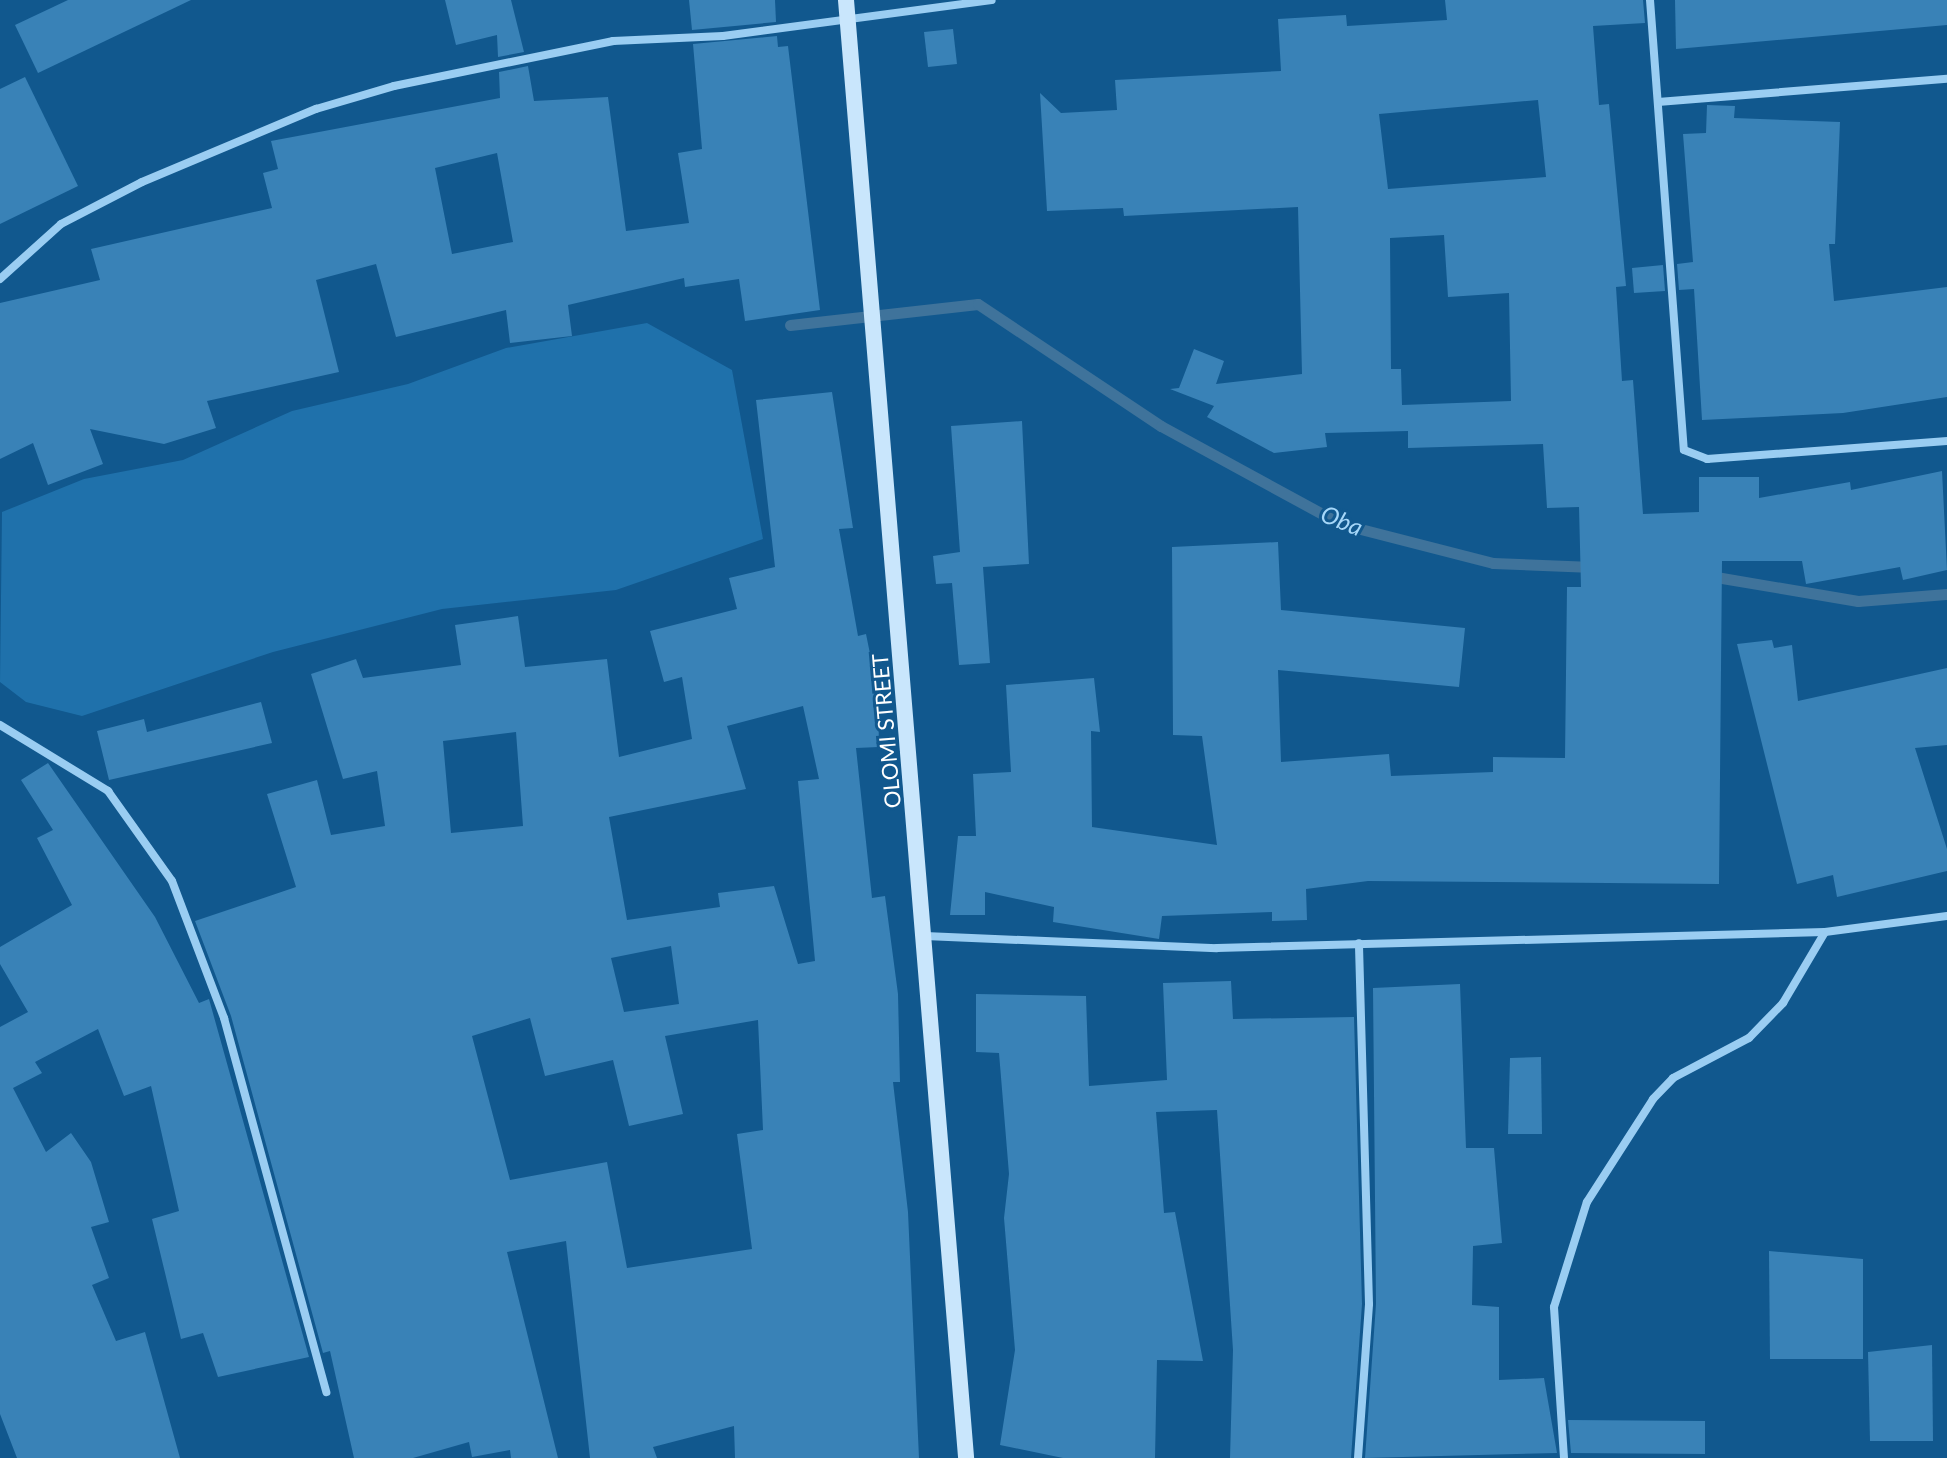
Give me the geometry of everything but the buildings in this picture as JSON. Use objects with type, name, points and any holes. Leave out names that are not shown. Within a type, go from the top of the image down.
[{"type":"main road","name":"OLOMI STREET","points":[[847,7],[966,1458]]},
{"type":"street","points":[[0,279],[61,224],[316,109],[613,41],[723,36],[847,7],[992,0]]},
{"type":"street","points":[[1650,0],[1684,450],[1707,459],[1947,441]]},
{"type":"street","points":[[1658,102],[1947,79]]},
{"type":"street","points":[[0,725],[108,791],[172,881],[224,1018],[326,1392]]},
{"type":"street","points":[[925,936],[1090,947],[1359,943],[1825,932],[1947,916]]},
{"type":"street","points":[[1564,1458],[1554,1307],[1587,1202],[1653,1099],[1673,1078],[1749,1038],[1783,1003],[1825,932]]},
{"type":"street","points":[[1358,1458],[1369,1304],[1359,943]]},
{"type":"shaded area","points":[[647,323],[732,370],[763,539],[616,590],[442,609],[273,652],[82,716],[26,702],[0,682],[2,512],[84,479],[183,460],[292,411],[408,384],[506,348]]},
{"type":"waterway","name":"Oba","points":[[790,325],[978,304],[1161,426],[1341,524],[1493,563],[1593,567]]},
{"type":"waterway","name":"Oba","points":[[1710,576],[1858,601],[1947,594]]}]
